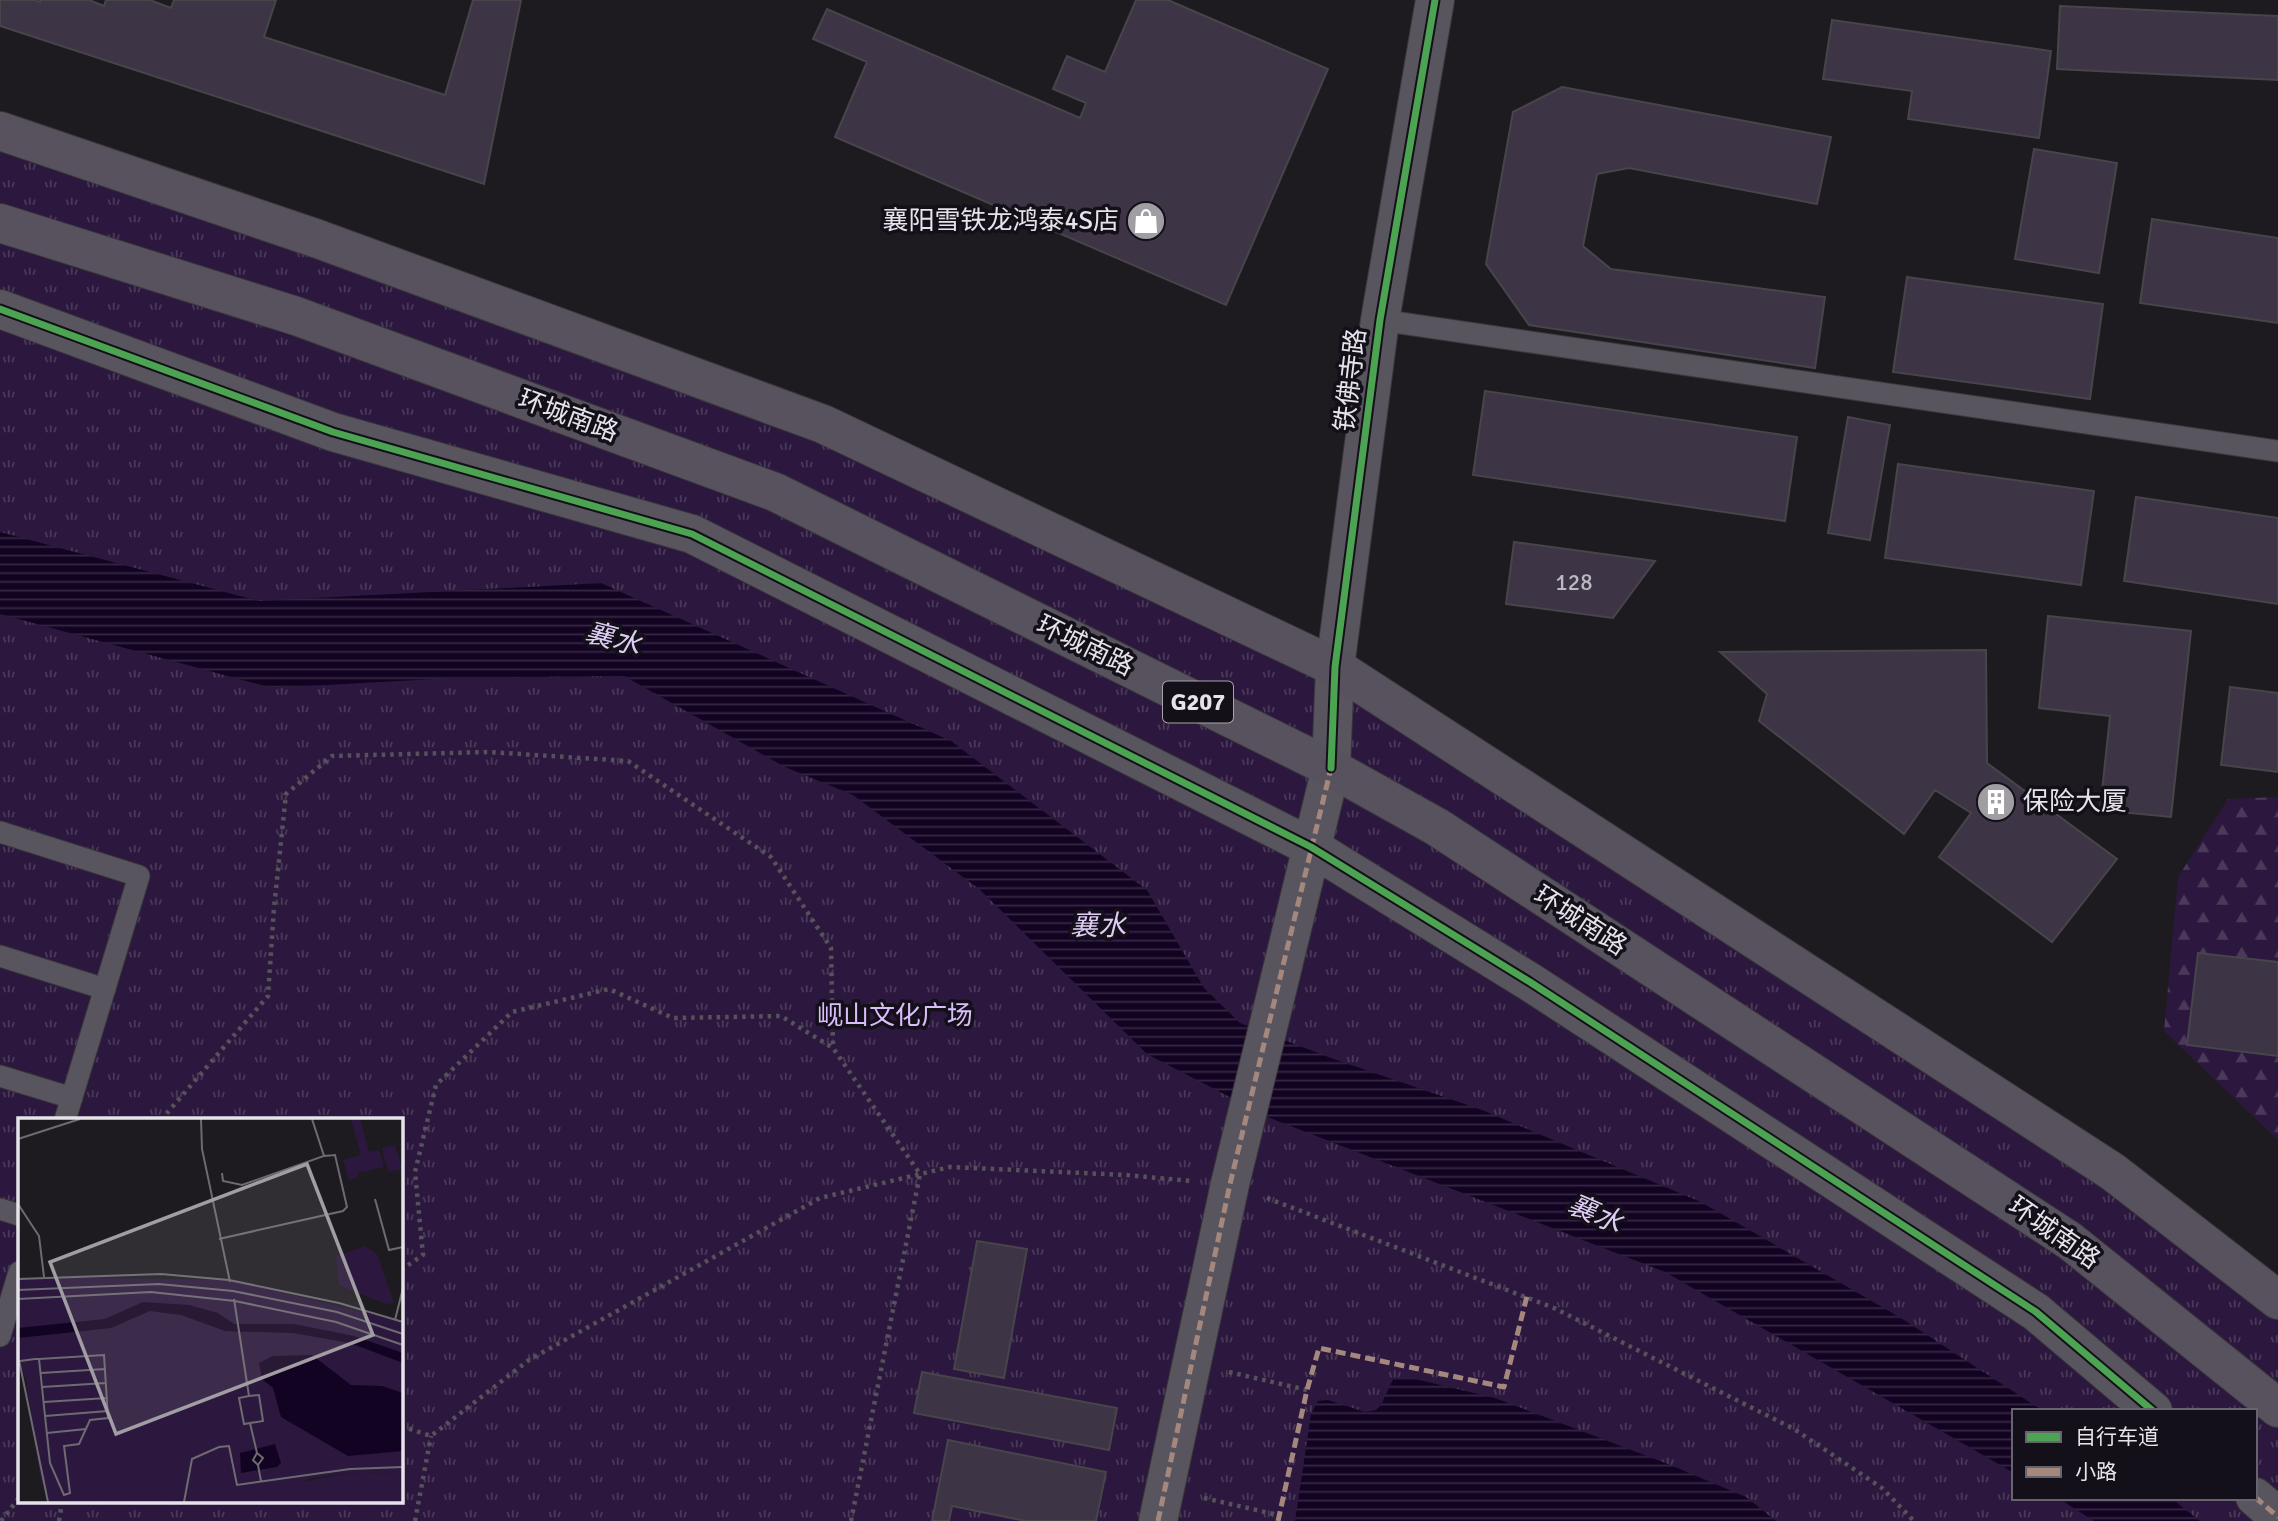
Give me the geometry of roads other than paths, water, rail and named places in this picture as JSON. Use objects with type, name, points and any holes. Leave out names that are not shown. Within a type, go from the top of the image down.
[{"type":"highway","points":[[0,131],[318,239],[823,424],[1335,667],[2113,1172],[2278,1300]]},
{"type":"highway","name":"环城南路","points":[[0,223],[296,316],[775,492],[1331,768],[1437,827],[2070,1241],[2278,1408]]},
{"type":"street","name":"铁佛寺路","points":[[1162,1505],[1230,1184],[1331,768],[1335,667],[1380,320],[1435,0]]},
{"type":"street","points":[[0,309],[333,432],[692,534],[1311,847],[1530,982],[2036,1312],[2151,1409]]},
{"type":"street","points":[[2257,1499],[2278,1517]]},
{"type":"lane","points":[[1380,320],[2278,451]]},
{"type":"lane","points":[[0,832],[139,876],[66,1118]]},
{"type":"lane","points":[[0,956],[105,989]]},
{"type":"lane","points":[[0,1076],[72,1098]]},
{"type":"lane","points":[[0,1209],[18,1215]]},
{"type":"lane","points":[[1,1326],[18,1275]]},
{"type":"water","name":"襄水","points":[[0,532],[259,601],[601,583],[951,741],[1147,890],[1204,988],[1240,1023],[1331,1058],[1482,1110],[1701,1202],[1901,1318],[2040,1409],[2012,1409],[2012,1472],[1665,1272],[1270,1118],[1147,1054],[979,889],[853,795],[785,767],[624,676],[454,678],[272,688],[0,614]]},
{"type":"water","points":[[1411,1378],[1495,1398],[1668,1464],[1746,1497],[1776,1521],[1295,1521],[1311,1414],[1318,1401],[1328,1400],[1365,1412],[1376,1410],[1393,1379]]},
{"type":"water","points":[[2061,1500],[2174,1500],[2200,1521],[2094,1521]]},
{"type":"place","name":"襄阳雪铁龙鸿泰4S店","points":[[1146,221]]},
{"type":"place","name":"保险大厦","points":[[1996,802]]},
{"type":"park label","name":"岘山文化广场","points":[[895,1016]]}]
